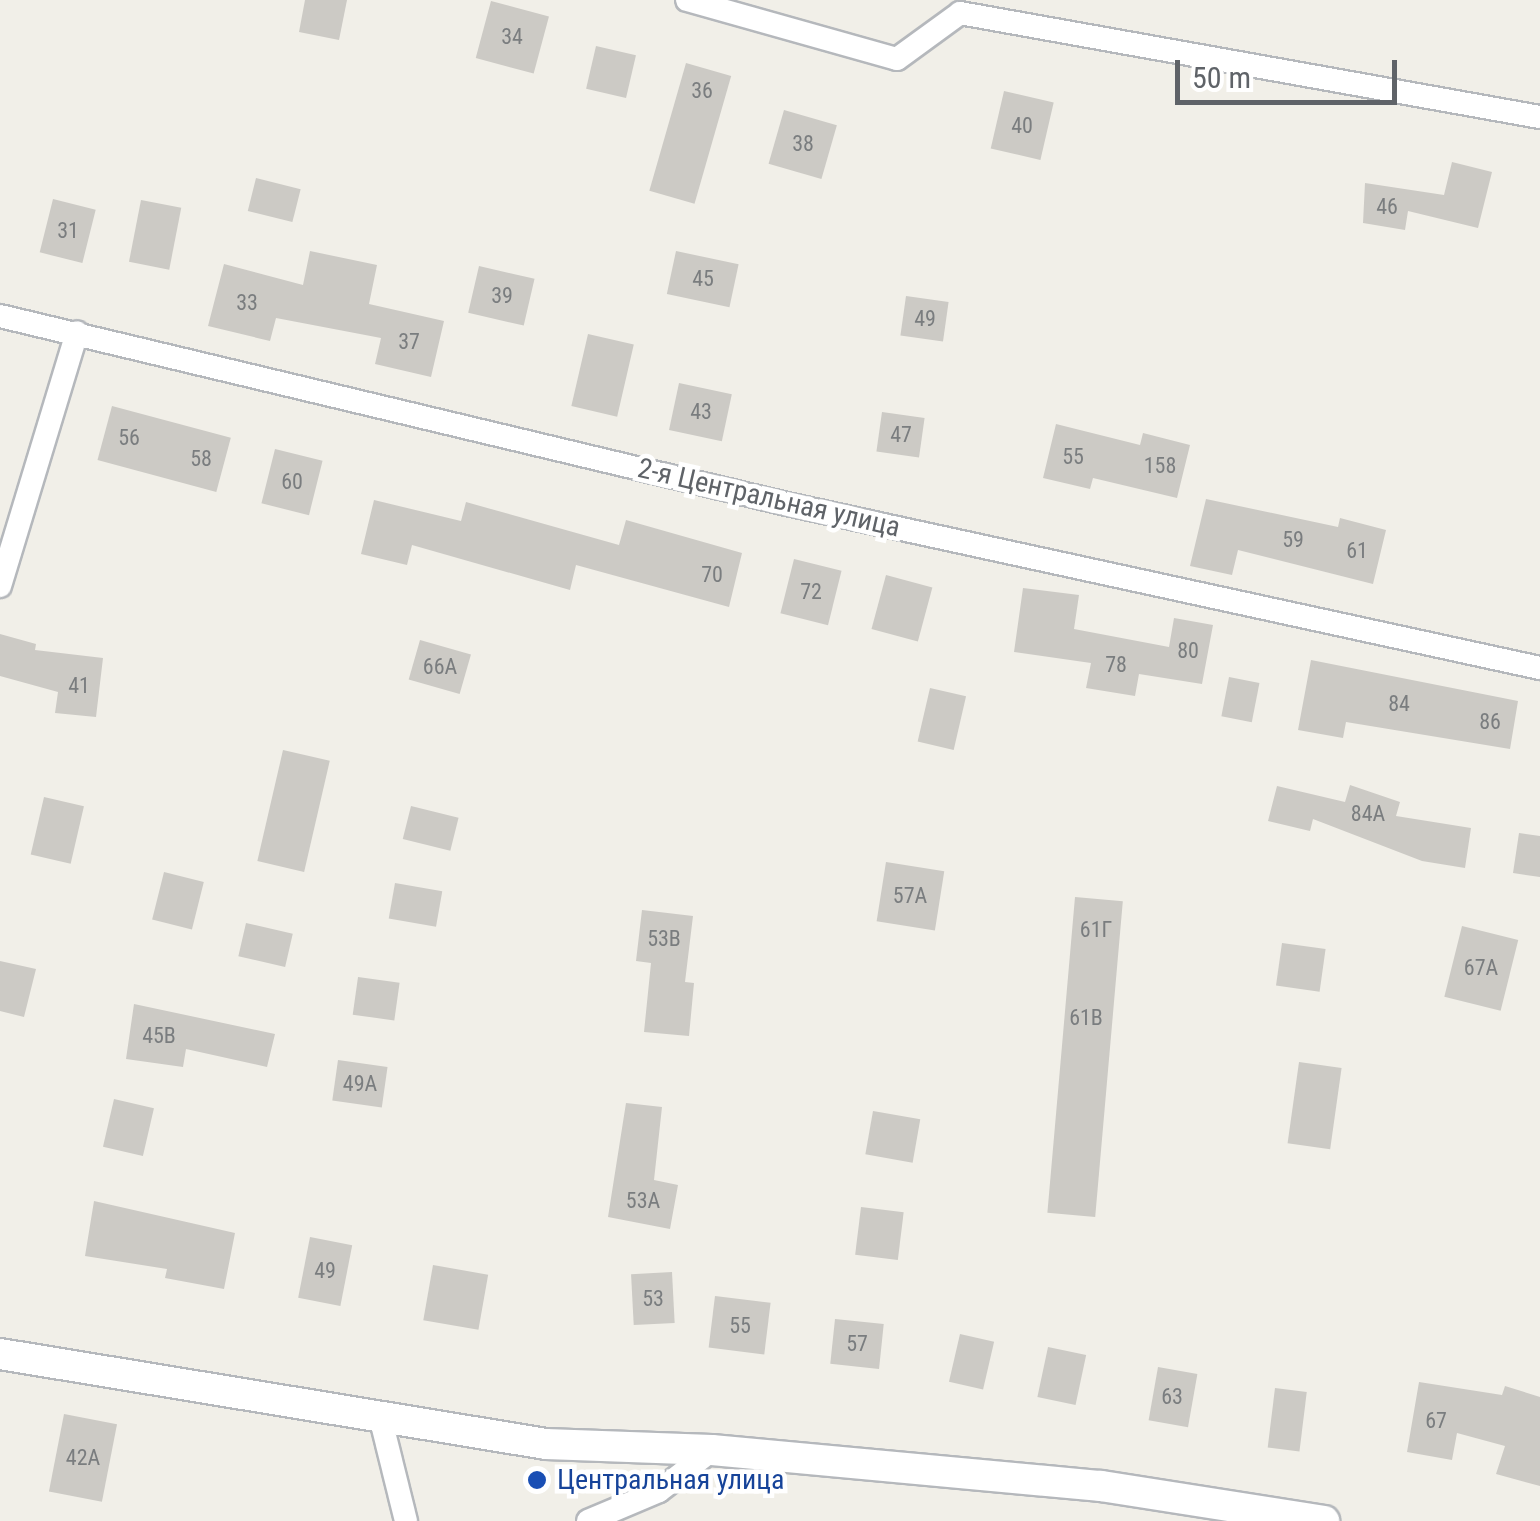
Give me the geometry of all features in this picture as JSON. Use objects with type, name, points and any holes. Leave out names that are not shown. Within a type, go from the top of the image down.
[{"type":"street","points":[[687,0],[897,58],[960,14],[1540,117]]},
{"type":"street","name":"2-я Центральная улица","points":[[0,316],[786,504],[1540,668]]},
{"type":"street","points":[[0,586],[77,332]]},
{"type":"street","points":[[0,1354],[546,1444],[712,1450],[1101,1486],[1324,1521]]},
{"type":"street","points":[[382,1420],[406,1521]]},
{"type":"street","points":[[588,1521],[659,1491],[712,1450]]},
{"type":"building","points":[[305,0],[347,0],[339,40],[299,32]]},
{"type":"building","points":[[491,1],[549,17],[534,74],[476,58]]},
{"type":"building","points":[[596,46],[636,55],[626,98],[586,89]]},
{"type":"building","points":[[686,63],[731,76],[695,204],[649,191]]},
{"type":"building","points":[[1004,91],[1054,102],[1040,160],[991,148]]},
{"type":"building","points":[[784,110],[837,125],[821,179],[769,164]]},
{"type":"building","points":[[1452,162],[1492,172],[1478,228],[1408,211],[1405,230],[1363,223],[1365,183],[1444,195]]},
{"type":"building","points":[[256,178],[301,189],[292,222],[248,211]]},
{"type":"building","points":[[53,199],[96,210],[82,263],[40,252]]},
{"type":"building","points":[[141,200],[181,208],[169,270],[129,262]]},
{"type":"building","points":[[310,251],[377,265],[369,304],[444,321],[431,377],[375,364],[381,338],[276,318],[270,341],[208,326],[224,264],[303,285]]},
{"type":"building","points":[[676,251],[739,264],[729,307],[667,294]]},
{"type":"building","points":[[479,266],[535,279],[524,326],[468,313]]},
{"type":"building","points":[[906,296],[949,302],[943,342],[900,336]]},
{"type":"building","points":[[588,334],[634,345],[617,417],[571,406]]},
{"type":"building","points":[[679,383],[732,394],[722,441],[669,430]]},
{"type":"building","points":[[112,406],[231,438],[216,492],[98,460]]},
{"type":"building","points":[[882,412],[925,418],[919,458],[876,452]]},
{"type":"building","points":[[1056,424],[1140,445],[1143,433],[1190,445],[1177,498],[1093,478],[1090,489],[1043,478]]},
{"type":"building","points":[[275,449],[323,461],[309,515],[261,503]]},
{"type":"building","points":[[1206,499],[1338,527],[1340,518],[1386,530],[1373,584],[1238,550],[1232,575],[1190,566]]},
{"type":"building","points":[[374,500],[461,521],[466,502],[619,545],[626,520],[742,553],[729,607],[576,565],[570,590],[412,545],[407,565],[361,554]]},
{"type":"building","points":[[794,559],[842,571],[828,625],[780,613]]},
{"type":"building","points":[[886,575],[932,587],[918,642],[872,629]]},
{"type":"building","points":[[1023,588],[1079,595],[1074,629],[1169,647],[1174,618],[1213,625],[1202,684],[1139,674],[1135,696],[1086,688],[1091,663],[1014,652]]},
{"type":"building","points":[[0,634],[36,644],[35,650],[103,658],[96,717],[55,713],[58,692],[0,676]]},
{"type":"building","points":[[420,640],[471,655],[460,694],[409,679]]},
{"type":"building","points":[[1311,660],[1518,701],[1510,749],[1346,722],[1343,738],[1298,730]]},
{"type":"building","points":[[1229,677],[1259,683],[1252,722],[1221,716]]},
{"type":"building","points":[[930,688],[966,696],[954,750],[918,742]]},
{"type":"building","points":[[283,750],[330,761],[304,872],[257,861]]},
{"type":"building","points":[[1350,785],[1400,802],[1396,816],[1471,828],[1465,868],[1422,861],[1313,819],[1310,831],[1268,821],[1277,786],[1345,802]]},
{"type":"building","points":[[44,797],[84,806],[71,864],[31,854]]},
{"type":"building","points":[[411,806],[459,818],[450,851],[403,839]]},
{"type":"building","points":[[1519,833],[1540,836],[1540,877],[1513,873]]},
{"type":"building","points":[[886,862],[944,871],[935,930],[877,921]]},
{"type":"building","points":[[164,872],[204,882],[192,929],[152,920]]},
{"type":"building","points":[[395,883],[442,891],[436,927],[389,918]]},
{"type":"building","points":[[1075,897],[1123,901],[1095,1217],[1047,1213]]},
{"type":"building","points":[[642,910],[693,916],[685,982],[694,983],[689,1036],[644,1032],[651,963],[636,961]]},
{"type":"building","points":[[246,923],[293,934],[285,967],[238,956]]},
{"type":"building","points":[[1462,926],[1518,940],[1501,1011],[1444,997]]},
{"type":"building","points":[[1282,943],[1326,949],[1320,992],[1276,986]]},
{"type":"building","points":[[0,961],[36,969],[24,1017],[0,1011]]},
{"type":"building","points":[[358,977],[400,983],[394,1020],[353,1015]]},
{"type":"building","points":[[134,1004],[275,1034],[267,1067],[186,1049],[183,1067],[126,1059]]},
{"type":"building","points":[[338,1060],[388,1067],[382,1108],[332,1101]]},
{"type":"building","points":[[1299,1062],[1342,1068],[1330,1149],[1288,1143]]},
{"type":"building","points":[[114,1099],[154,1108],[143,1156],[103,1147]]},
{"type":"building","points":[[626,1103],[662,1107],[654,1180],[678,1185],[670,1229],[608,1217]]},
{"type":"building","points":[[873,1111],[920,1119],[913,1163],[865,1154]]},
{"type":"building","points":[[94,1201],[235,1233],[224,1289],[165,1278],[167,1269],[85,1256]]},
{"type":"building","points":[[861,1207],[904,1212],[898,1260],[855,1255]]},
{"type":"building","points":[[310,1237],[352,1245],[340,1306],[298,1298]]},
{"type":"building","points":[[433,1265],[488,1275],[478,1330],[423,1320]]},
{"type":"building","points":[[672,1272],[675,1323],[634,1325],[631,1274]]},
{"type":"building","points":[[715,1296],[771,1303],[764,1354],[709,1348]]},
{"type":"building","points":[[835,1319],[884,1324],[879,1369],[830,1364]]},
{"type":"building","points":[[960,1334],[994,1342],[983,1390],[949,1382]]},
{"type":"building","points":[[1048,1347],[1086,1355],[1076,1405],[1037,1397]]},
{"type":"building","points":[[1158,1367],[1197,1374],[1188,1427],[1149,1420]]},
{"type":"building","points":[[1419,1382],[1502,1395],[1505,1386],[1540,1397],[1540,1486],[1496,1474],[1505,1446],[1457,1433],[1452,1460],[1407,1452]]},
{"type":"building","points":[[1275,1388],[1307,1392],[1299,1451],[1268,1448]]},
{"type":"building","points":[[64,1414],[117,1424],[102,1502],[49,1492]]},
{"type":"place","name":"Центральная улица","points":[[537,1480]]}]
